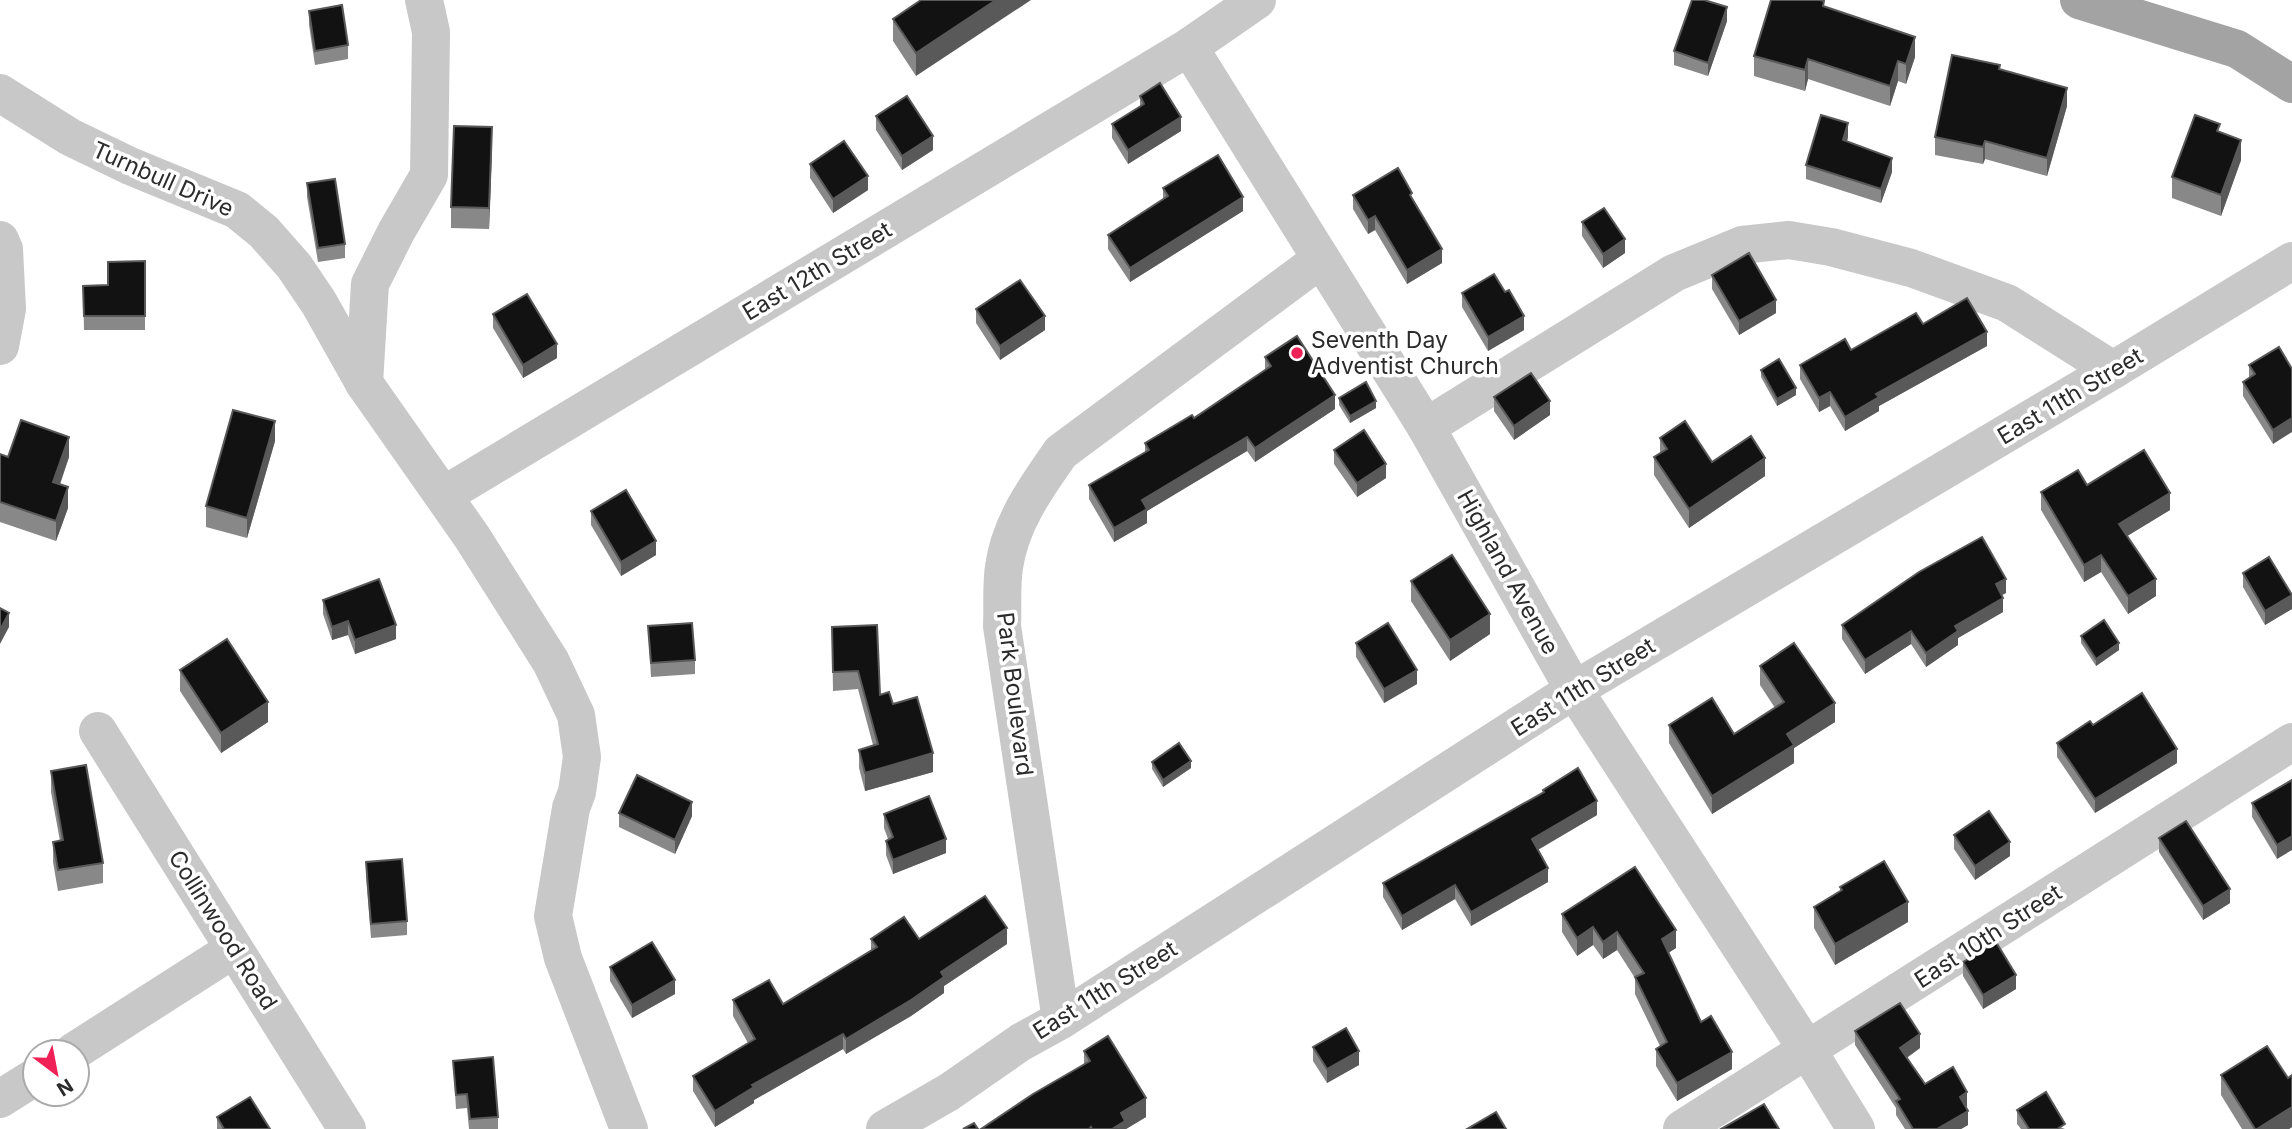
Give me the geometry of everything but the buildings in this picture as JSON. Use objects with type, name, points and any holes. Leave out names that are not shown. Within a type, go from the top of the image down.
[{"type":"main road","points":[[2079,0],[2236,49],[2292,84]]},
{"type":"street","points":[[364,383],[370,284],[429,175],[431,32],[424,0]]},
{"type":"street","name":"East 12th Street","points":[[444,495],[1189,47],[1257,0]]},
{"type":"street","name":"Highland Avenue","points":[[1189,47],[1426,427],[1574,690],[1856,1129]]},
{"type":"street","name":"Turnbull Drive","points":[[0,93],[70,137],[130,166],[237,210],[264,232],[294,267],[319,303],[364,383],[444,495]]},
{"type":"street","points":[[0,240],[4,249],[7,309],[0,346]]},
{"type":"street","points":[[1426,427],[1674,273],[1742,245],[1789,240],[1831,247],[1911,268],[2007,303],[2113,370]]},
{"type":"street","name":"Park Boulevard","points":[[1062,1020],[1002,626],[1004,566],[1015,527],[1033,491],[1061,452],[1321,259]]},
{"type":"street","name":"East 11th Street","points":[[885,1129],[949,1092],[1021,1042],[1062,1020],[1574,690],[2292,261]]},
{"type":"street","points":[[444,495],[551,662],[576,715],[582,757],[578,792],[571,808],[554,916],[563,958],[629,1129]]},
{"type":"street","name":"Collinwood Road","points":[[98,731],[347,1129]]},
{"type":"street","name":"East 10th Street","points":[[1682,1129],[2292,742]]},
{"type":"street","points":[[91,1040],[234,949]]},
{"type":"street","points":[[0,1099],[21,1086]]},
{"type":"place","name":"Seventh Day Adventist Church","points":[[1297,353]]}]
